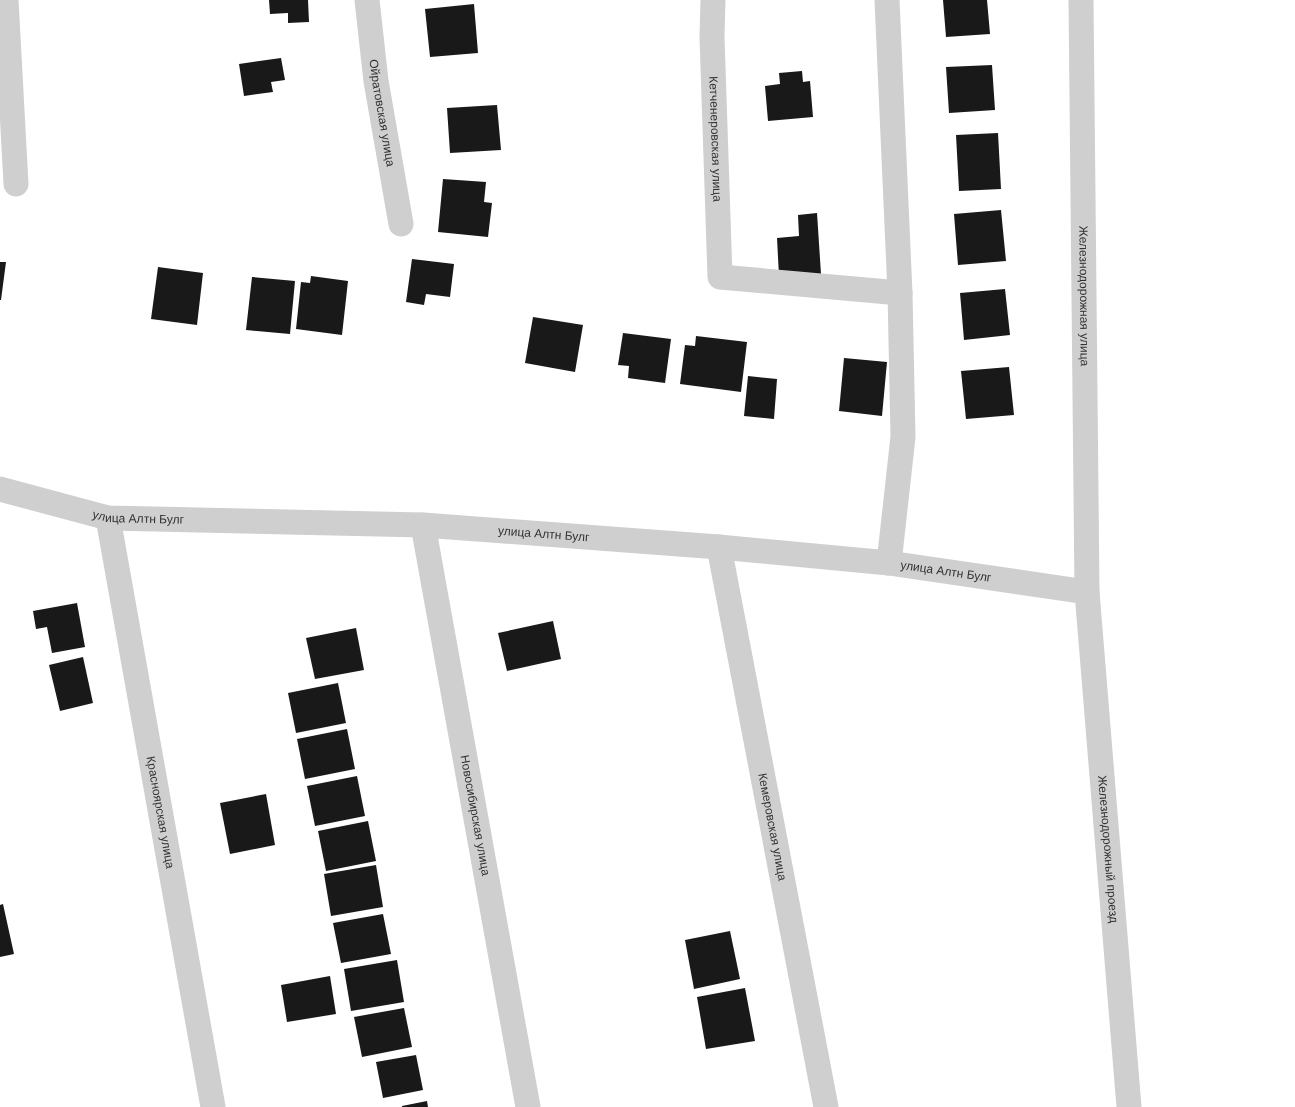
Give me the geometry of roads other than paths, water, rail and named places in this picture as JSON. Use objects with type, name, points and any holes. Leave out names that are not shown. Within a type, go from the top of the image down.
[{"type":"street","points":[[6,0],[16,184]]},
{"type":"street","name":"Ойратовская улица","points":[[367,0],[376,81],[401,224]]},
{"type":"street","name":"Кетченеровская улица","points":[[713,0],[712,37],[720,277],[900,293]]},
{"type":"street","points":[[887,0],[900,293],[903,436],[889,562]]},
{"type":"street","name":"Железнодорожная улица","points":[[1081,0],[1087,592]]},
{"type":"street","name":"улица Алтн Булг","points":[[0,488],[108,518],[423,524],[889,562],[1087,592]]},
{"type":"street","name":"Красноярская улица","points":[[108,518],[212,1107]]},
{"type":"street","name":"Новосибирская улица","points":[[423,524],[528,1107]]},
{"type":"street","name":"Кемеровская улица","points":[[719,547],[826,1107]]},
{"type":"street","name":"Железнодорожный проезд","points":[[1087,592],[1129,1107]]}]
